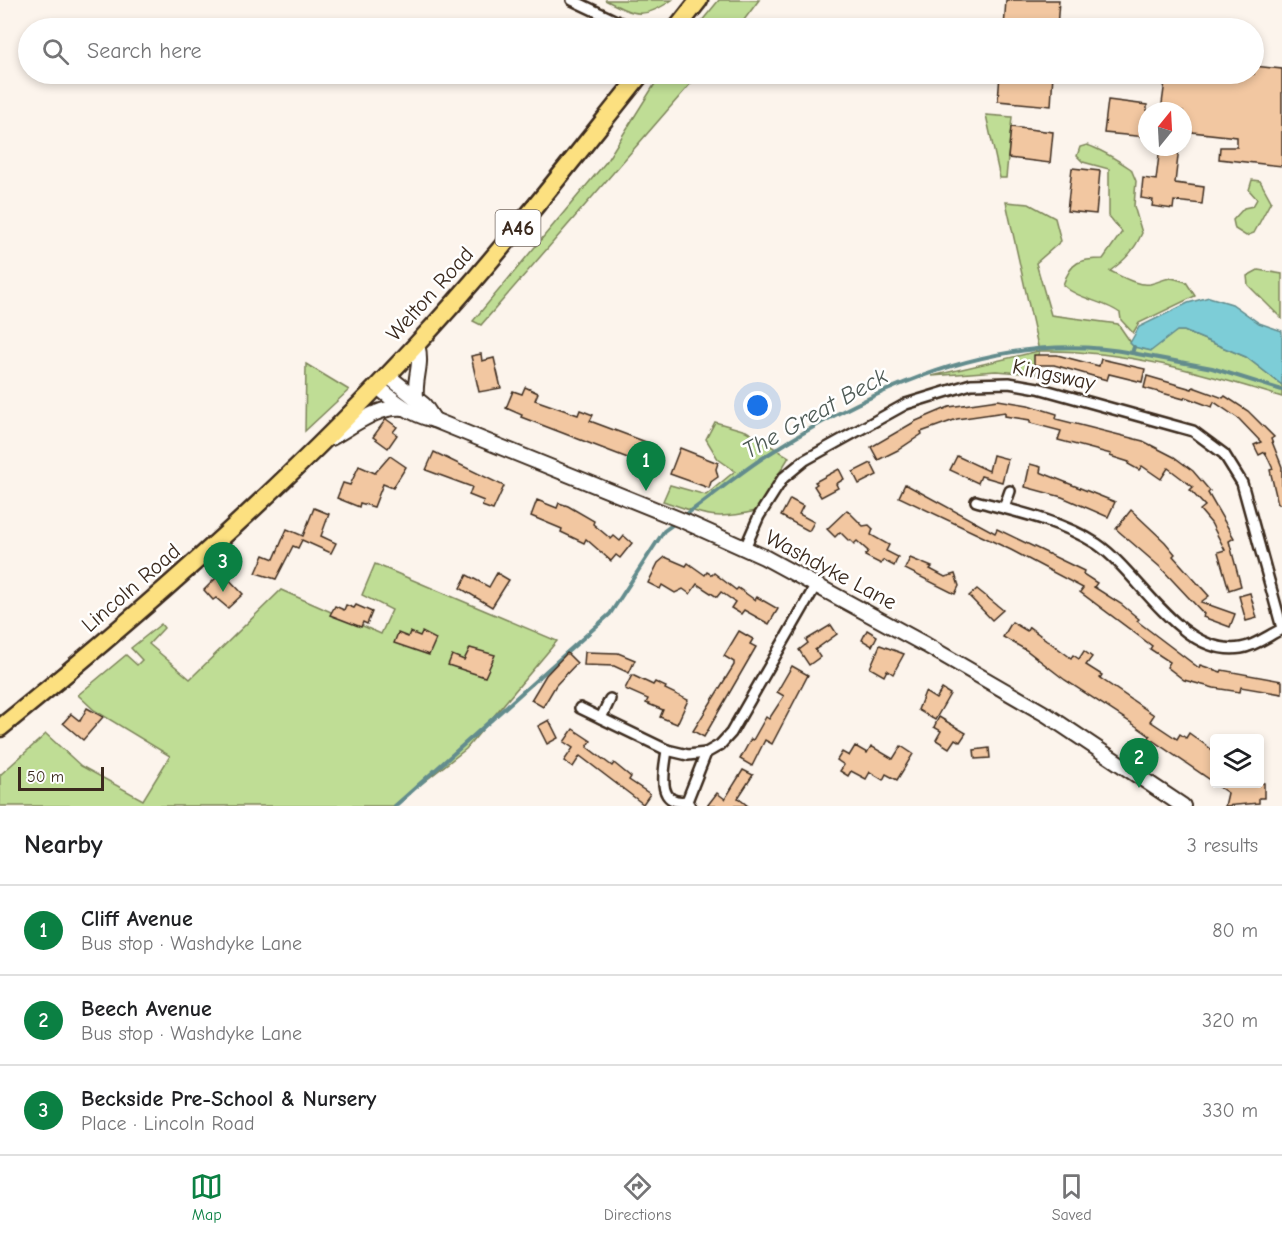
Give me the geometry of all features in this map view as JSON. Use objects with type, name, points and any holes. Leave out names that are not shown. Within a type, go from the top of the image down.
[{"type":"highway","points":[[685,18],[699,0]]},
{"type":"highway","name":"Welton Road","points":[[382,380],[417,344],[509,239],[633,84]]},
{"type":"highway","name":"Lincoln Road","points":[[0,728],[204,555],[382,380]]},
{"type":"street","points":[[572,0],[610,18]]},
{"type":"street","points":[[416,398],[416,380],[422,361],[417,344]]},
{"type":"street","name":"Washdyke Lane","points":[[382,380],[416,398],[434,420]]},
{"type":"street","name":"Washdyke Lane","points":[[382,380],[403,408],[417,416],[434,420],[686,522],[745,548],[816,585],[1047,715],[1174,803]]},
{"type":"street","name":"Kingsway","points":[[745,548],[759,516],[783,478],[805,460],[906,405],[971,384],[1009,383],[1038,388],[1193,431],[1224,454],[1242,483],[1282,628]]},
{"type":"street","points":[[317,446],[374,414],[393,407],[403,408]]},
{"type":"street","points":[[1004,508],[1010,491]]},
{"type":"street","points":[[976,501],[1046,521],[1097,544],[1138,582],[1181,629],[1202,642],[1224,648],[1240,648],[1282,628]]},
{"type":"street","points":[[580,708],[667,750],[688,755],[706,753],[720,745],[732,733],[816,585]]},
{"type":"street","points":[[601,718],[610,699]]},
{"type":"street","points":[[667,750],[663,789],[665,795],[670,800],[689,803],[706,753]]},
{"type":"green space","points":[[605,0],[672,0],[654,11],[639,13]]},
{"type":"green space","points":[[719,0],[759,0],[746,18],[704,18]]},
{"type":"green space","points":[[655,84],[690,84],[481,325],[473,321],[606,162]]},
{"type":"green space","points":[[986,115],[1012,117],[1006,178],[1000,178]]},
{"type":"green space","points":[[1087,145],[1131,169],[1136,181],[1134,206],[1142,233],[1129,255],[1110,271],[1140,284],[1150,284],[1167,278],[1186,282],[1195,296],[1139,323],[1133,333],[1121,320],[1120,313],[1076,294],[1063,285],[1073,266],[1082,261],[1103,259],[1122,232],[1109,216],[1109,169],[1083,162],[1077,156],[1080,147]]},
{"type":"green space","points":[[1252,180],[1260,181],[1271,201],[1254,233],[1246,236],[1235,229],[1233,220],[1244,208],[1253,206],[1257,199],[1249,190]]},
{"type":"green space","points":[[1006,202],[1029,204],[1055,218],[1061,241],[1036,263],[1051,315],[1118,324],[1134,347],[1177,331],[1184,331],[1246,357],[1282,385],[1282,397],[1193,371],[1132,358],[1070,351],[1039,351]]},
{"type":"green space","points":[[1258,270],[1282,274],[1282,319],[1248,285],[1247,276]]},
{"type":"green space","points":[[1039,351],[1035,374],[996,371],[932,376]]},
{"type":"green space","points":[[306,364],[349,390],[305,431]]},
{"type":"green space","points":[[715,422],[746,431],[789,457],[756,511],[718,516],[689,510],[663,501],[670,485],[706,495],[735,471],[718,459],[706,439]]},
{"type":"green space","points":[[375,564],[557,641],[466,749],[393,806],[0,806],[0,775],[46,734],[81,766],[143,800],[170,756],[94,710],[78,695],[126,655],[137,665],[142,660],[131,648],[161,624],[164,628],[149,644],[190,679],[281,590],[381,634],[392,610],[362,595]]},
{"type":"water","points":[[1209,297],[1232,304],[1259,323],[1282,331],[1282,385],[1246,357],[1184,331],[1177,331],[1151,351],[1134,347],[1130,343],[1139,327],[1188,303]]},
{"type":"building","points":[[1006,0],[1059,0],[1058,18],[1005,18]]},
{"type":"building","points":[[1264,67],[1282,69],[1282,166],[1219,159],[1220,147],[1237,147],[1237,137],[1192,132],[1192,102],[1162,102],[1165,84],[1264,84]]},
{"type":"building","points":[[999,84],[1052,84],[1051,106],[998,101]]},
{"type":"building","points":[[1108,100],[1138,104],[1138,136],[1104,133]]},
{"type":"building","points":[[1011,127],[1053,132],[1050,163],[1008,158]]},
{"type":"building","points":[[1159,156],[1178,156],[1175,183],[1204,187],[1202,204],[1174,201],[1173,209],[1152,206],[1153,200],[1141,198],[1143,178],[1156,180]]},
{"type":"building","points":[[1072,168],[1100,171],[1096,214],[1067,211]]},
{"type":"building","points":[[481,354],[482,361],[494,358],[501,388],[479,392],[471,356]]},
{"type":"building","points":[[1034,355],[1057,355],[1099,366],[1101,359],[1145,369],[1142,382],[1109,374],[1107,380],[1054,365],[1034,365]]},
{"type":"building","points":[[1147,376],[1192,389],[1193,387],[1223,398],[1225,396],[1248,411],[1274,437],[1271,439],[1282,467],[1282,504],[1278,504],[1270,470],[1273,469],[1265,452],[1259,455],[1254,445],[1261,442],[1239,419],[1214,402],[1212,407],[1185,397],[1184,399],[1144,388]]},
{"type":"building","points":[[525,387],[538,393],[535,400],[578,415],[580,410],[593,415],[590,421],[654,445],[646,465],[521,417],[522,415],[506,408],[513,391],[522,394]]},
{"type":"building","points":[[998,400],[1028,405],[1057,414],[1056,419],[1143,441],[1174,457],[1193,471],[1210,491],[1208,493],[1234,538],[1229,541],[1241,586],[1229,590],[1218,552],[1225,550],[1211,523],[1200,510],[1205,506],[1190,490],[1193,487],[1168,468],[1161,479],[1142,466],[1139,470],[1128,464],[1129,462],[1110,456],[1111,454],[1058,440],[1061,431],[1030,423],[1030,420],[1005,416],[1005,412],[957,419],[921,432],[922,434],[898,450],[878,460],[871,447],[916,421],[949,407]]},
{"type":"building","points":[[386,419],[397,427],[393,432],[397,435],[388,448],[373,437]]},
{"type":"building","points":[[680,448],[718,463],[716,469],[718,477],[711,482],[709,488],[670,474]]},
{"type":"building","points":[[434,452],[504,486],[493,510],[482,506],[484,501],[469,495],[472,487],[426,470]]},
{"type":"building","points":[[993,455],[1008,459],[1002,482],[981,476],[978,483],[950,470],[957,456],[989,471]]},
{"type":"building","points":[[390,456],[406,467],[393,488],[383,484],[374,507],[360,503],[359,507],[337,498],[343,483],[350,485],[359,466],[375,473]]},
{"type":"building","points":[[871,463],[877,475],[859,484],[853,472]]},
{"type":"building","points":[[1030,464],[1041,467],[1040,472],[1115,502],[1108,517],[1062,497],[1025,487]]},
{"type":"building","points":[[839,469],[844,479],[836,484],[838,488],[821,497],[814,486],[817,484],[815,482]]},
{"type":"building","points":[[905,484],[995,533],[997,529],[1084,571],[1083,574],[1097,583],[1094,587],[1121,604],[1139,619],[1137,621],[1199,668],[1200,665],[1221,672],[1222,670],[1282,681],[1282,694],[1241,687],[1240,692],[1184,680],[1167,667],[1170,662],[1150,649],[1152,646],[1080,592],[1083,588],[1011,550],[899,497]]},
{"type":"building","points":[[790,499],[803,506],[799,514],[814,522],[809,531],[781,516]]},
{"type":"building","points":[[537,500],[557,508],[559,503],[568,506],[594,521],[593,524],[611,539],[614,536],[620,541],[624,536],[632,543],[620,558],[616,555],[611,561],[586,539],[584,543],[561,532],[562,529],[531,516]]},
{"type":"building","points":[[314,508],[329,514],[321,536],[336,543],[331,553],[302,540],[298,548],[293,546],[276,579],[256,573],[264,555],[274,559],[287,529],[303,536]]},
{"type":"building","points":[[847,510],[863,526],[869,525],[873,529],[871,535],[889,545],[886,551],[898,557],[894,566],[883,560],[881,564],[865,556],[868,551],[857,541],[854,544],[840,532],[835,537],[827,529]]},
{"type":"building","points":[[1131,510],[1165,542],[1175,554],[1173,556],[1209,596],[1201,602],[1235,614],[1230,627],[1203,617],[1204,614],[1160,567],[1116,529]]},
{"type":"building","points":[[665,557],[686,566],[688,563],[705,575],[707,572],[712,575],[714,573],[736,590],[738,588],[755,600],[757,597],[778,609],[769,624],[744,610],[741,614],[731,608],[735,602],[721,592],[717,597],[697,584],[690,594],[683,589],[675,593],[662,585],[660,589],[648,583],[658,563]]},
{"type":"building","points":[[910,558],[932,567],[930,569],[945,577],[955,574],[959,586],[955,594],[905,569]]},
{"type":"building","points":[[222,572],[243,594],[228,608],[216,598],[213,600],[204,590]]},
{"type":"building","points":[[497,573],[509,580],[492,607],[460,588],[467,575],[489,587]]},
{"type":"building","points":[[977,589],[1003,610],[992,620],[969,596]]},
{"type":"building","points":[[1250,593],[1257,618],[1246,621],[1239,596]]},
{"type":"building","points":[[346,605],[354,608],[356,605],[372,612],[367,624],[363,622],[361,627],[330,615],[335,606],[344,610]]},
{"type":"building","points":[[1012,622],[1027,631],[1029,627],[1071,658],[1073,655],[1079,659],[1084,651],[1092,657],[1086,665],[1102,675],[1100,678],[1154,715],[1150,721],[1177,739],[1180,734],[1186,738],[1189,733],[1210,748],[1210,780],[1149,738],[1150,736],[1133,724],[1065,680],[1026,650],[1003,637]]},
{"type":"building","points":[[831,625],[837,634],[815,650],[820,657],[809,665],[799,650],[808,643],[806,640]]},
{"type":"building","points":[[867,630],[877,636],[872,646],[862,640]]},
{"type":"building","points":[[739,631],[753,639],[750,644],[756,647],[704,737],[693,731],[734,665],[734,662],[724,656]]},
{"type":"building","points":[[410,632],[420,636],[422,632],[436,639],[429,655],[394,643],[398,633],[408,637]]},
{"type":"building","points":[[880,645],[904,654],[893,674],[887,670],[884,676],[870,668]]},
{"type":"building","points":[[470,648],[495,655],[485,677],[448,665],[452,655],[464,660]]},
{"type":"building","points":[[585,652],[618,653],[635,660],[629,673],[614,666],[584,665]]},
{"type":"building","points":[[567,653],[577,663],[556,685],[543,707],[531,700],[546,675]]},
{"type":"building","points":[[792,666],[808,675],[772,744],[765,740],[752,766],[740,759],[766,717],[769,719],[784,696],[777,692]]},
{"type":"building","points":[[632,675],[653,685],[655,682],[688,700],[677,724],[660,717],[663,710],[646,703],[648,699],[625,689]]},
{"type":"building","points":[[942,689],[950,694],[935,720],[918,710],[925,692],[936,699]]},
{"type":"building","points":[[87,708],[103,717],[83,740],[63,723],[71,714],[80,721]]},
{"type":"building","points":[[939,717],[966,733],[960,742],[955,739],[949,748],[936,740],[941,731],[934,727]]},
{"type":"building","points":[[549,720],[558,738],[547,744],[538,726]]},
{"type":"building","points":[[573,729],[591,741],[587,747],[612,766],[614,763],[631,777],[629,780],[650,794],[643,804],[580,756],[573,767],[564,761],[573,748],[564,742]]},
{"type":"building","points":[[855,746],[867,753],[871,746],[893,759],[901,746],[913,754],[897,780],[886,774],[883,780],[870,772],[866,779],[851,771],[848,776],[840,771],[844,765],[837,760],[842,752],[849,756]]},
{"type":"building","points":[[989,748],[990,758],[975,759],[974,750]]},
{"type":"building","points":[[743,770],[753,775],[738,798],[748,806],[707,806],[717,793],[725,799]]},
{"type":"building","points":[[1220,788],[1264,788],[1264,798],[1259,798],[1259,803],[1225,806],[1228,793]]},
{"type":"waterway","name":"The Great Beck","points":[[684,516],[772,452],[855,405],[899,385],[991,356],[1038,349],[1085,348],[1132,353],[1134,347]]},
{"type":"waterway","name":"The Great Beck","points":[[1132,353],[1212,368],[1282,390]]},
{"type":"waterway","name":"The Great Beck","points":[[395,806],[610,614],[664,531],[675,523]]},
{"type":"place","name":"Cliff Avenue","points":[[646,491]]},
{"type":"place","name":"Beckside Pre-School & Nursery","points":[[223,592]]},
{"type":"place","name":"Beech Avenue","points":[[1139,788]]}]
